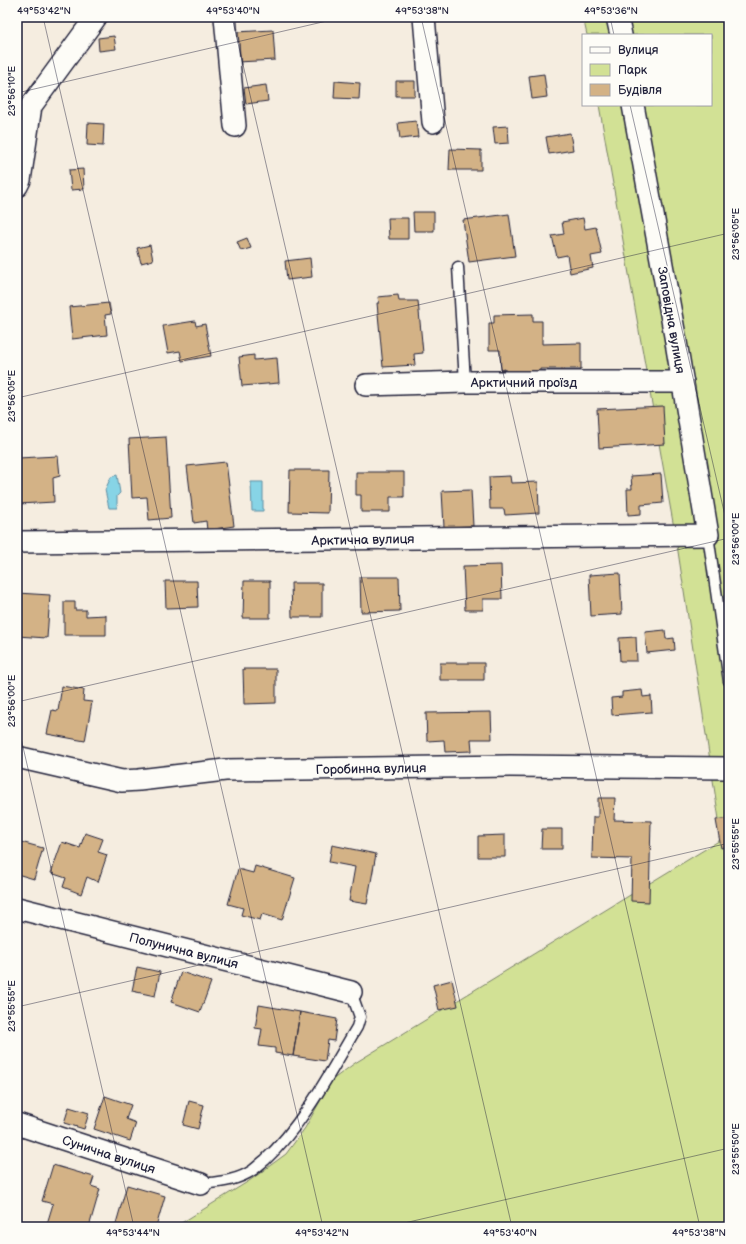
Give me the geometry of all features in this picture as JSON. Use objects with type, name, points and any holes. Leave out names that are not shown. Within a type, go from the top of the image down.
[{"type":"street","points":[[17,186],[20,180],[31,106],[96,17]]},
{"type":"street","points":[[225,17],[236,126]]},
{"type":"street","points":[[424,17],[432,122]]},
{"type":"street","points":[[617,17],[620,34]]},
{"type":"street","name":"Заповідна вулиця","points":[[633,106],[683,382],[708,535]]},
{"type":"street","name":"Арктичний проїзд","points":[[366,385],[464,382],[683,382]]},
{"type":"street","name":"Арктична вулиця","points":[[17,542],[708,535]]},
{"type":"street","name":"Горобинна вулиця","points":[[17,756],[122,781],[225,770],[510,766],[728,768]]},
{"type":"street","name":"Полунична вулиця","points":[[17,908],[351,992]]},
{"type":"street","name":"Сунична вулиця","points":[[17,1124],[201,1184]]},
{"type":"lane","points":[[458,267],[464,382]]},
{"type":"lane","points":[[708,535],[729,681]]},
{"type":"lane","points":[[201,1184],[231,1180],[253,1170],[276,1149],[294,1128],[358,1027],[360,1017],[351,992]]},
{"type":"green space","points":[[583,17],[729,17],[729,1227],[175,1227],[249,1181],[286,1154],[305,1128],[332,1080],[355,1063],[722,839],[677,545],[599,106],[712,106],[712,34],[587,34]]},
{"type":"water","points":[[117,475],[120,493],[117,496],[117,508],[109,508],[105,490],[111,477]]},
{"type":"water","points":[[251,482],[263,482],[263,511],[252,511]]},
{"type":"building","points":[[429,17],[443,17],[444,21],[430,22]]},
{"type":"building","points":[[273,30],[275,60],[238,62],[236,32]]},
{"type":"building","points":[[114,36],[116,49],[99,51],[98,38]]},
{"type":"building","points":[[544,74],[547,97],[532,99],[529,76]]},
{"type":"building","points":[[335,81],[360,83],[359,99],[334,98]]},
{"type":"building","points":[[396,81],[415,81],[415,96],[396,96]]},
{"type":"building","points":[[266,85],[268,101],[246,104],[244,88]]},
{"type":"building","points":[[416,121],[418,137],[400,139],[398,123]]},
{"type":"building","points":[[88,123],[104,124],[103,146],[87,145]]},
{"type":"building","points":[[508,126],[509,143],[495,144],[493,127]]},
{"type":"building","points":[[570,133],[573,150],[549,154],[546,137]]},
{"type":"building","points":[[450,149],[481,150],[481,170],[449,170]]},
{"type":"building","points":[[83,169],[84,189],[71,190],[69,170]]},
{"type":"building","points":[[413,212],[434,212],[434,231],[414,231]]},
{"type":"building","points":[[509,214],[515,256],[469,262],[463,220]]},
{"type":"building","points":[[388,218],[408,218],[408,239],[389,239]]},
{"type":"building","points":[[583,218],[585,229],[596,227],[602,254],[591,256],[593,268],[570,273],[567,255],[557,257],[552,236],[564,234],[562,222]]},
{"type":"building","points":[[247,238],[251,248],[241,251],[237,242]]},
{"type":"building","points":[[150,245],[153,260],[141,263],[137,248]]},
{"type":"building","points":[[310,258],[312,277],[287,280],[285,261]]},
{"type":"building","points":[[398,295],[399,301],[418,301],[423,353],[414,354],[415,365],[383,367],[377,303],[379,303],[378,297]]},
{"type":"building","points":[[109,303],[111,314],[105,315],[107,335],[72,339],[69,307]]},
{"type":"building","points":[[533,314],[533,321],[542,321],[542,344],[581,343],[581,369],[540,369],[540,376],[505,376],[505,369],[501,370],[500,350],[489,350],[489,323],[494,323],[494,315]]},
{"type":"building","points":[[195,321],[196,326],[205,324],[211,356],[182,361],[180,351],[168,353],[163,326]]},
{"type":"building","points":[[254,355],[254,360],[277,358],[279,383],[242,386],[239,357]]},
{"type":"building","points":[[663,406],[665,444],[599,448],[597,409]]},
{"type":"building","points":[[166,437],[171,518],[149,520],[147,497],[132,498],[129,439]]},
{"type":"building","points":[[58,456],[60,476],[53,478],[54,502],[19,504],[18,458]]},
{"type":"building","points":[[226,462],[234,526],[207,530],[206,521],[194,523],[187,466]]},
{"type":"building","points":[[290,470],[329,470],[328,513],[289,512]]},
{"type":"building","points":[[356,472],[404,472],[404,497],[390,497],[390,512],[361,512],[361,495],[356,495]]},
{"type":"building","points":[[661,474],[663,503],[641,505],[641,514],[628,515],[627,489],[632,489],[631,476]]},
{"type":"building","points":[[510,476],[511,483],[538,482],[539,513],[505,515],[504,509],[490,509],[489,477]]},
{"type":"building","points":[[471,490],[473,526],[444,527],[442,491]]},
{"type":"building","points":[[501,565],[502,599],[483,599],[483,610],[465,610],[463,566]]},
{"type":"building","points":[[620,573],[622,614],[591,616],[589,575]]},
{"type":"building","points":[[360,577],[399,577],[400,611],[361,612]]},
{"type":"building","points":[[165,581],[197,581],[198,607],[166,608]]},
{"type":"building","points":[[244,581],[270,581],[270,618],[243,618]]},
{"type":"building","points":[[291,583],[322,583],[322,617],[292,617]]},
{"type":"building","points":[[17,593],[50,595],[47,638],[17,636]]},
{"type":"building","points":[[64,602],[75,602],[75,610],[86,610],[86,616],[106,615],[106,635],[64,635]]},
{"type":"building","points":[[665,630],[666,639],[674,638],[675,650],[647,653],[645,632]]},
{"type":"building","points":[[636,637],[637,661],[620,661],[619,638]]},
{"type":"building","points":[[440,663],[484,663],[484,680],[440,680]]},
{"type":"building","points":[[243,669],[276,669],[276,703],[244,704]]},
{"type":"building","points":[[62,686],[84,690],[83,701],[92,702],[85,741],[47,734],[52,710],[58,711]]},
{"type":"building","points":[[642,690],[643,697],[651,696],[652,712],[612,715],[611,698],[622,697],[622,692]]},
{"type":"building","points":[[491,712],[492,739],[471,739],[472,751],[445,752],[444,740],[427,741],[426,713]]},
{"type":"building","points":[[598,798],[615,798],[614,820],[651,821],[649,902],[631,901],[632,859],[592,858],[593,817],[598,817]]},
{"type":"building","points":[[729,818],[729,846],[721,848],[716,820]]},
{"type":"building","points":[[542,829],[562,829],[562,849],[541,849]]},
{"type":"building","points":[[85,833],[103,839],[98,852],[107,855],[98,882],[87,877],[81,894],[63,887],[66,878],[51,873],[62,842],[80,848]]},
{"type":"building","points":[[505,835],[505,857],[478,857],[478,836]]},
{"type":"building","points":[[17,841],[43,848],[34,879],[17,874]]},
{"type":"building","points":[[332,845],[376,854],[367,904],[349,901],[355,867],[329,862]]},
{"type":"building","points":[[255,866],[295,878],[282,920],[262,914],[260,920],[241,915],[243,908],[228,904],[238,869],[253,873]]},
{"type":"building","points":[[137,967],[160,972],[155,996],[132,991]]},
{"type":"building","points":[[181,972],[211,982],[200,1012],[171,1002]]},
{"type":"building","points":[[452,980],[458,1006],[439,1010],[433,985]]},
{"type":"building","points":[[259,1005],[300,1012],[293,1056],[275,1053],[275,1048],[259,1046],[262,1029],[255,1028]]},
{"type":"building","points":[[300,1012],[337,1019],[334,1041],[328,1040],[325,1061],[293,1056]]},
{"type":"building","points":[[105,1096],[131,1105],[126,1119],[136,1123],[130,1141],[94,1129]]},
{"type":"building","points":[[189,1101],[204,1105],[198,1129],[183,1125]]},
{"type":"building","points":[[69,1107],[89,1113],[84,1129],[64,1123]]},
{"type":"building","points":[[53,1165],[94,1177],[91,1186],[100,1189],[89,1227],[46,1227],[53,1204],[42,1201]]},
{"type":"building","points":[[127,1185],[165,1196],[156,1227],[115,1227]]}]
